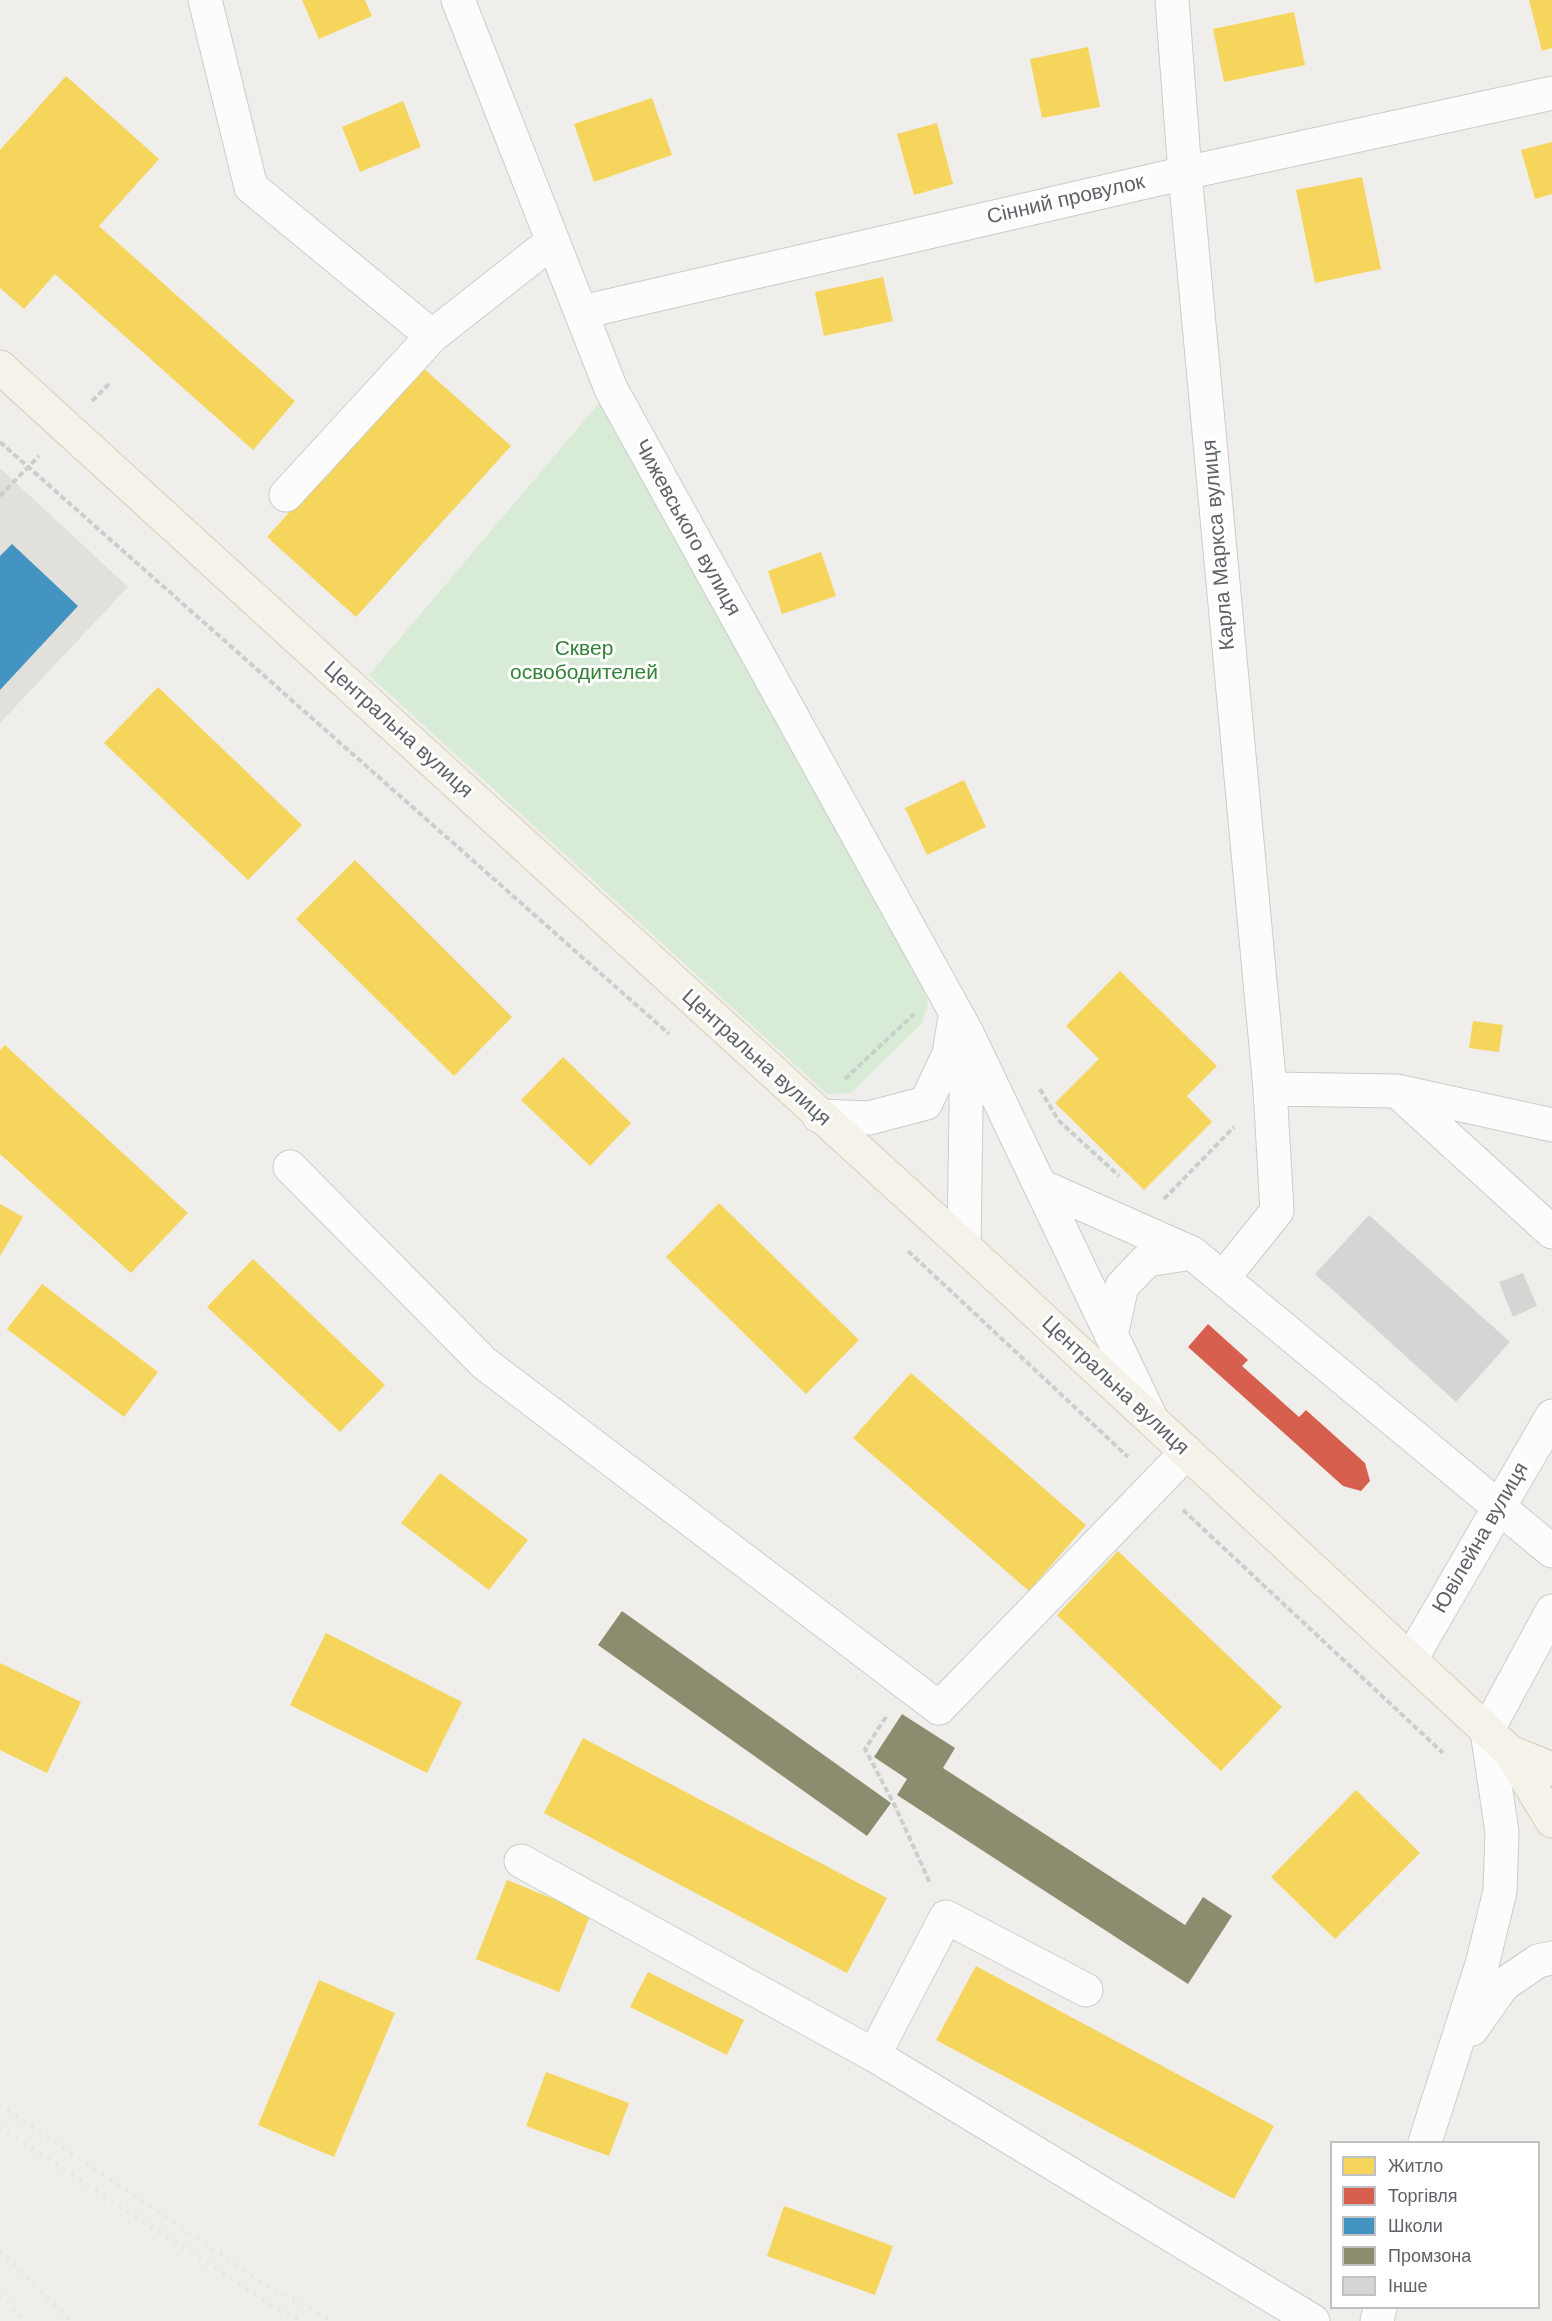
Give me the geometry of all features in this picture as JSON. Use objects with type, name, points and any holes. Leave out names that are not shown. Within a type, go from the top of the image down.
[{"type":"main road","name":"Центральна вулиця","points":[[0,366],[964,1246],[1411,1659],[1499,1742],[1552,1821]]},
{"type":"main road","name":"Центральна вулиця","points":[[1499,1742],[1552,1769]]},
{"type":"street","points":[[205,0],[251,187],[432,336]]},
{"type":"street","name":"Чижевського вулиця","points":[[458,0],[611,389],[962,1023],[1152,1420]]},
{"type":"street","name":"Карла Маркса вулиця","points":[[1172,0],[1185,173],[1270,1089],[1277,1211],[1223,1278]]},
{"type":"street","name":"Сінний провулок","points":[[582,312],[1185,173],[1552,93]]},
{"type":"street","points":[[286,495],[432,336],[553,241]]},
{"type":"street","points":[[819,1116],[869,1118],[926,1103],[962,1023]]},
{"type":"street","points":[[962,1023],[964,1246]]},
{"type":"street","points":[[1270,1089],[1396,1091],[1552,1125]]},
{"type":"street","points":[[1396,1091],[1552,1232]]},
{"type":"street","points":[[290,1167],[484,1364],[939,1707],[1187,1452]]},
{"type":"street","points":[[1041,1186],[1192,1253],[1552,1551]]},
{"type":"street","points":[[1111,1335],[1122,1286],[1147,1260],[1192,1253]]},
{"type":"street","name":"Ювілейна вулиця","points":[[1411,1659],[1552,1416]]},
{"type":"street","points":[[1425,2141],[1451,2068],[1483,1961],[1500,1891],[1502,1832],[1499,1742],[1552,1611]]},
{"type":"street","points":[[521,1861],[874,2055],[1313,2321]]},
{"type":"street","points":[[874,2055],[946,1917],[1086,1990]]},
{"type":"street","points":[[1451,2068],[1478,2020],[1503,1984],[1538,1961],[1552,1958]]},
{"type":"path","points":[[0,442],[678,1041]]},
{"type":"path","points":[[843,1080],[914,1013]]},
{"type":"path","points":[[1035,1081],[1058,1120],[1120,1176]]},
{"type":"path","points":[[1163,1200],[1270,1089]]},
{"type":"path","points":[[905,1249],[1443,1753]]},
{"type":"path","points":[[907,1683],[865,1749],[895,1806],[946,1917]]},
{"type":"shaded area","points":[[0,468],[128,587],[0,723]]},
{"type":"green space","name":"Сквер освободителей","points":[[611,389],[921,951],[928,1004],[922,1023],[851,1093],[827,1094],[369,675]]},
{"type":"building: Житло","points":[[302,0],[365,0],[372,16],[319,39]]},
{"type":"building: Житло","points":[[1529,0],[1552,0],[1552,48],[1542,51]]},
{"type":"building: Житло","points":[[1294,12],[1305,65],[1224,82],[1213,29]]},
{"type":"building: Житло","points":[[1088,47],[1100,107],[1042,118],[1030,59]]},
{"type":"building: Житло","points":[[66,76],[159,159],[99,226],[295,401],[253,450],[55,274],[24,309],[0,288],[0,150]]},
{"type":"building: Житло","points":[[652,98],[672,155],[594,182],[574,124]]},
{"type":"building: Житло","points":[[403,101],[421,147],[360,172],[342,127]]},
{"type":"building: Житло","points":[[937,123],[953,184],[914,195],[897,134]]},
{"type":"building: Житло","points":[[1552,142],[1552,194],[1535,199],[1521,150]]},
{"type":"building: Житло","points":[[1362,177],[1381,269],[1315,283],[1296,190]]},
{"type":"building: Житло","points":[[883,277],[893,321],[824,336],[815,292]]},
{"type":"building: Житло","points":[[421,366],[511,446],[356,617],[267,537]]},
{"type":"building: Житло","points":[[821,552],[836,596],[782,614],[768,571]]},
{"type":"building: Житло","points":[[158,687],[302,825],[248,880],[104,743]]},
{"type":"building: Житло","points":[[964,780],[986,827],[927,855],[905,808]]},
{"type":"building: Житло","points":[[355,860],[512,1017],[454,1076],[296,919]]},
{"type":"building: Житло","points":[[1120,971],[1217,1066],[1187,1096],[1212,1122],[1144,1190],[1055,1103],[1099,1059],[1066,1026]]},
{"type":"building: Житло","points":[[1473,1021],[1503,1025],[1499,1052],[1469,1048]]},
{"type":"building: Житло","points":[[5,1045],[188,1213],[131,1273],[0,1154],[0,1050]]},
{"type":"building: Житло","points":[[563,1057],[631,1123],[590,1166],[521,1100]]},
{"type":"building: Житло","points":[[719,1203],[859,1340],[806,1394],[666,1257]]},
{"type":"building: Житло","points":[[0,1204],[23,1217],[0,1256]]},
{"type":"building: Житло","points":[[253,1259],[385,1385],[340,1432],[207,1307]]},
{"type":"building: Житло","points":[[42,1284],[158,1372],[124,1417],[7,1329]]},
{"type":"building: Житло","points":[[911,1373],[1086,1525],[1029,1591],[853,1438]]},
{"type":"building: Житло","points":[[440,1473],[528,1540],[489,1590],[401,1523]]},
{"type":"building: Житло","points":[[1118,1551],[1282,1707],[1221,1771],[1057,1615]]},
{"type":"building: Житло","points":[[326,1633],[462,1702],[427,1773],[290,1705]]},
{"type":"building: Житло","points":[[0,1663],[81,1702],[47,1773],[0,1750]]},
{"type":"building: Житло","points":[[583,1738],[887,1898],[847,1973],[544,1813]]},
{"type":"building: Житло","points":[[1356,1790],[1420,1853],[1335,1939],[1271,1877]]},
{"type":"building: Житло","points":[[507,1880],[591,1914],[559,1992],[476,1959]]},
{"type":"building: Житло","points":[[976,1966],[1274,2126],[1234,2199],[936,2040]]},
{"type":"building: Житло","points":[[648,1972],[744,2020],[727,2055],[630,2007]]},
{"type":"building: Житло","points":[[319,1980],[395,2013],[334,2157],[258,2125]]},
{"type":"building: Житло","points":[[546,2072],[629,2103],[609,2156],[526,2126]]},
{"type":"building: Житло","points":[[784,2206],[893,2246],[875,2295],[767,2256]]},
{"type":"building: Торгівля","points":[[1208,1324],[1248,1360],[1242,1366],[1299,1417],[1306,1410],[1365,1463],[1370,1481],[1361,1491],[1343,1486],[1188,1347]]},
{"type":"building: Школи","points":[[12,544],[78,606],[0,690],[0,556]]},
{"type":"building: Промзона","points":[[622,1611],[891,1803],[867,1836],[598,1645]]},
{"type":"building: Промзона","points":[[902,1714],[955,1748],[943,1768],[1185,1925],[1203,1897],[1232,1916],[1188,1984],[897,1795],[907,1779],[874,1757]]},
{"type":"building: Інше","points":[[1369,1215],[1510,1342],[1456,1402],[1315,1274]]},
{"type":"building: Інше","points":[[1523,1273],[1537,1306],[1513,1317],[1499,1282]]},
{"type":"railway","points":[[0,2105],[272,2288],[333,2321]]},
{"type":"railway","points":[[0,2128],[270,2304],[302,2321]]},
{"type":"railway","points":[[0,2251],[71,2321]]},
{"type":"railway","points":[[0,2296],[26,2321]]}]
